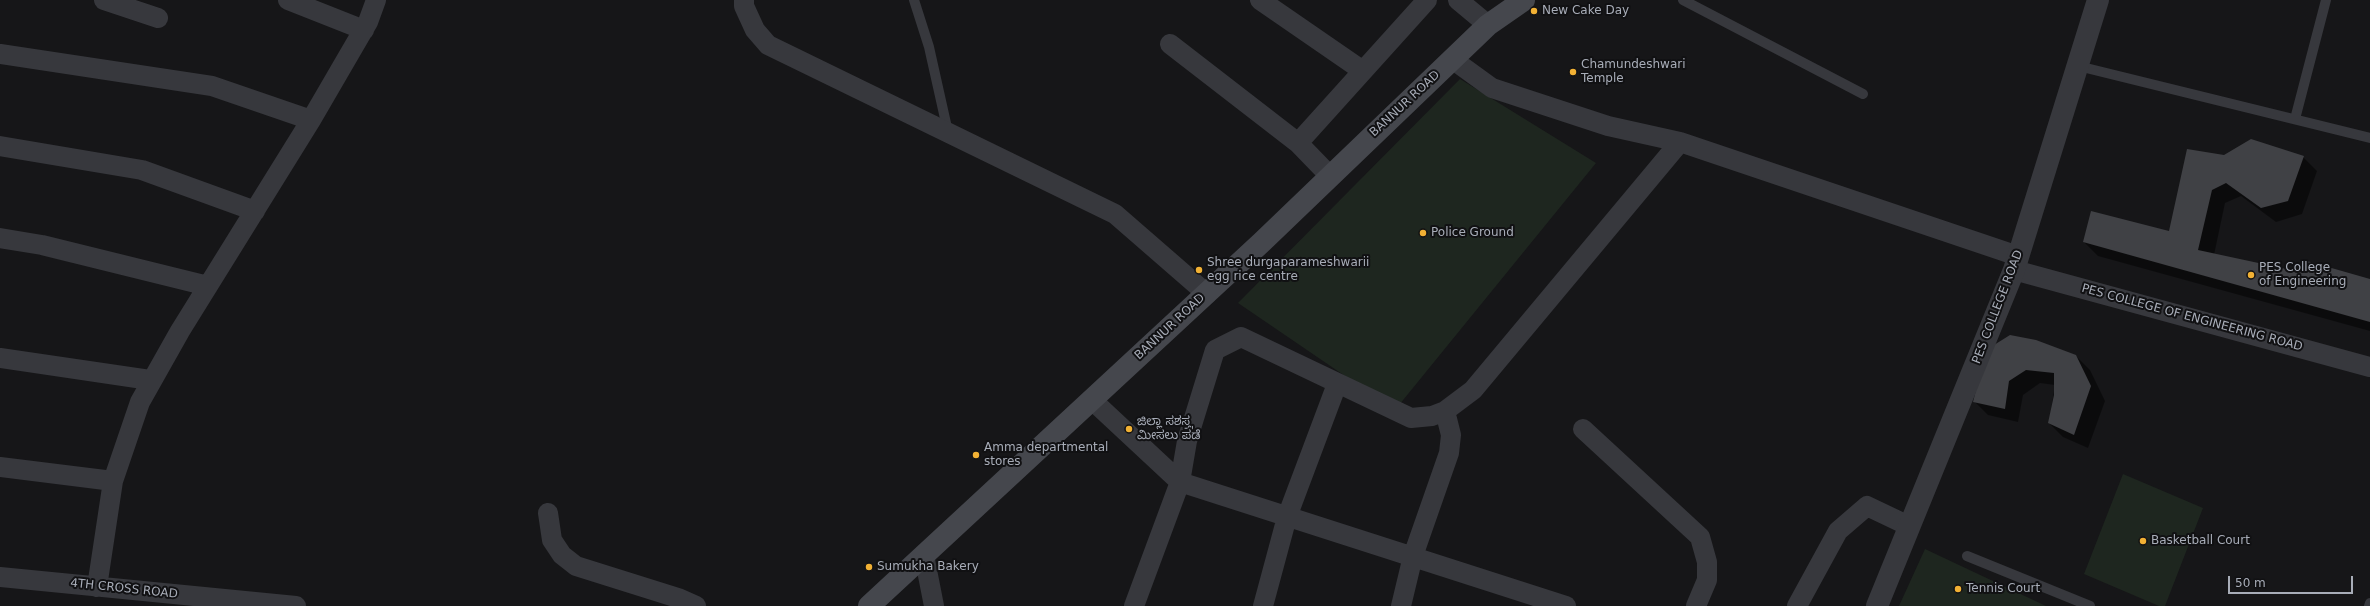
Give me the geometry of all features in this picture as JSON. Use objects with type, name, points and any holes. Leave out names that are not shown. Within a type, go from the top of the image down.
[{"type":"main road","name":"BANNUR ROAD","points":[[869,606],[1207,294],[1488,25],[1524,0]]},
{"type":"street","points":[[104,0],[158,18]]},
{"type":"street","points":[[288,0],[364,30]]},
{"type":"street","points":[[97,587],[113,481],[140,402],[150,380],[311,120],[364,30],[376,0]]},
{"type":"street","points":[[744,0],[744,6],[755,30],[768,45],[1115,214],[1207,294]]},
{"type":"street","points":[[1260,0],[1363,71]]},
{"type":"street","points":[[1298,143],[1427,0]]},
{"type":"street","points":[[1458,0],[1488,25]]},
{"type":"street","name":"PES COLLEGE ROAD","points":[[1877,606],[2016,263],[2098,0]]},
{"type":"street","points":[[1170,44],[1298,143],[1330,176]]},
{"type":"street","points":[[0,54],[212,86],[311,120]]},
{"type":"street","name":"PES COLLEGE OF ENGINEERING ROAD","points":[[1452,60],[1492,88],[1608,126],[1680,142],[2016,263],[2370,367]]},
{"type":"street","points":[[1134,606],[1180,482],[1187,441],[1215,350],[1242,337],[1337,384],[1411,418],[1432,416],[1445,411],[1472,390],[1680,142]]},
{"type":"street","points":[[0,146],[142,170],[255,211]]},
{"type":"street","points":[[0,238],[42,245],[208,286]]},
{"type":"street","points":[[0,358],[150,380]]},
{"type":"street","points":[[1263,606],[1287,517],[1337,384]]},
{"type":"street","points":[[1092,400],[1180,482],[1566,606]]},
{"type":"street","points":[[1401,606],[1413,556],[1449,453],[1451,435],[1445,411]]},
{"type":"street","points":[[1583,429],[1700,537],[1707,562],[1707,580],[1696,606]]},
{"type":"street","points":[[0,467],[113,481]]},
{"type":"street","points":[[1797,606],[1838,531],[1867,506],[1909,526]]},
{"type":"street","points":[[548,513],[552,540],[562,555],[576,566],[678,598],[696,606]]},
{"type":"street","points":[[924,555],[934,606]]},
{"type":"street","name":"4TH CROSS ROAD","points":[[0,577],[296,606]]},
{"type":"lane","points":[[914,0],[929,47],[948,132]]},
{"type":"lane","points":[[1683,0],[1863,94]]},
{"type":"lane","points":[[2295,119],[2326,0]]},
{"type":"lane","points":[[2078,66],[2370,138]]},
{"type":"lane","points":[[1967,556],[2090,606]]},
{"type":"shaded area","name":"Police Ground","points":[[1460,79],[1596,163],[1395,410],[1238,303]]},
{"type":"shaded area","name":"Basketball Court","points":[[2123,474],[2203,508],[2165,606],[2159,606],[2084,574]]},
{"type":"shaded area","name":"Tennis Court","points":[[1925,549],[2046,606],[1899,606]]},
{"type":"building","name":"PES College of Engineering","points":[[2251,139],[2304,156],[2288,201],[2261,208],[2226,183],[2212,190],[2198,250],[2291,270],[2307,261],[2370,279],[2370,322],[2083,242],[2091,211],[2169,231],[2187,149],[2224,155]]},
{"type":"building","points":[[2010,335],[2036,340],[2076,355],[2091,386],[2074,435],[2048,423],[2054,395],[2054,373],[2026,370],[2009,381],[2005,409],[1973,402],[1986,350]]},
{"type":"place","name":"New Cake Day","points":[[1534,11]]},
{"type":"place","name":"Chamundeshwari Temple","points":[[1573,72]]},
{"type":"place","name":"Police Ground","points":[[1423,233]]},
{"type":"place","name":"Shree durgaparameshwarii egg rice centre","points":[[1199,270]]},
{"type":"place","name":"PES College of Engineering","points":[[2251,275]]},
{"type":"place","name":"ಜಿಲ್ಲಾ ಸಶಸ್ತ್ರ ಮೀಸಲು ಪಡೆ","points":[[1129,429]]},
{"type":"place","name":"Amma departmental stores","points":[[976,455]]},
{"type":"place","name":"Basketball Court","points":[[2143,541]]},
{"type":"place","name":"Sumukha Bakery","points":[[869,567]]},
{"type":"place","name":"Tennis Court","points":[[1958,589]]}]
